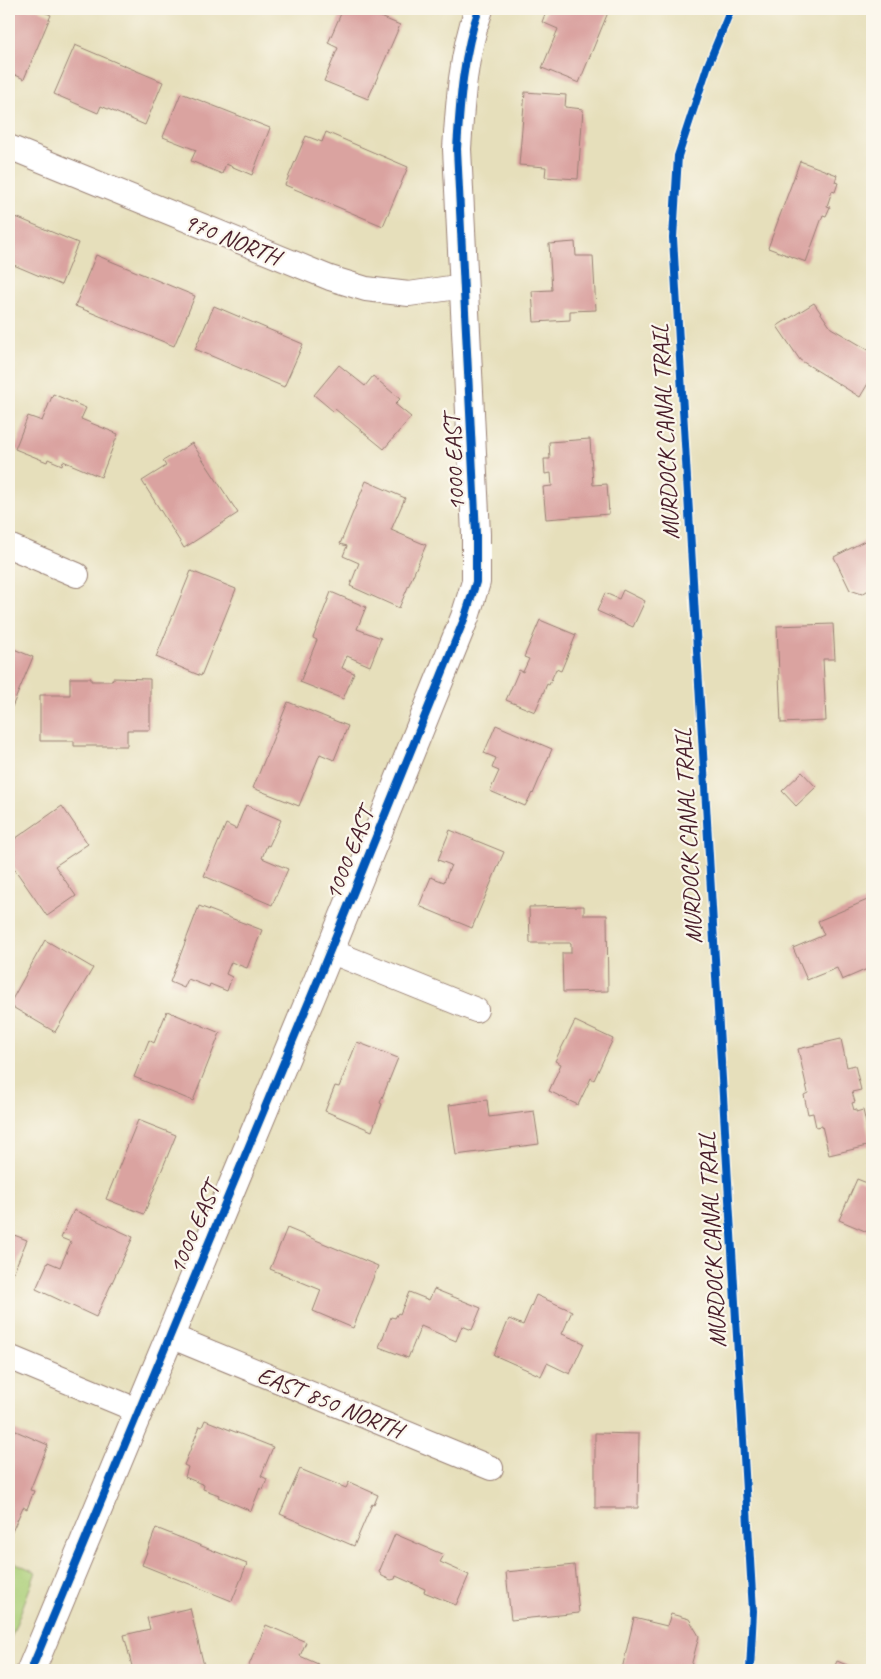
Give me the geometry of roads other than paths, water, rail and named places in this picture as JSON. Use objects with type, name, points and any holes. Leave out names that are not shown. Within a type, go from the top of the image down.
[{"type":"street","name":"1000 EAST","points":[[32,1670],[330,951],[465,617],[476,582],[476,534],[457,149],[460,96],[467,48],[479,9]]},
{"type":"street","name":"970 NORTH","points":[[9,147],[330,278],[366,289],[409,294],[464,286]]},
{"type":"street","points":[[9,546],[77,574]]},
{"type":"street","points":[[330,951],[476,1010]]},
{"type":"street","name":"EAST 850 NORTH","points":[[170,1336],[491,1468]]},
{"type":"street","points":[[9,1357],[139,1411]]}]
